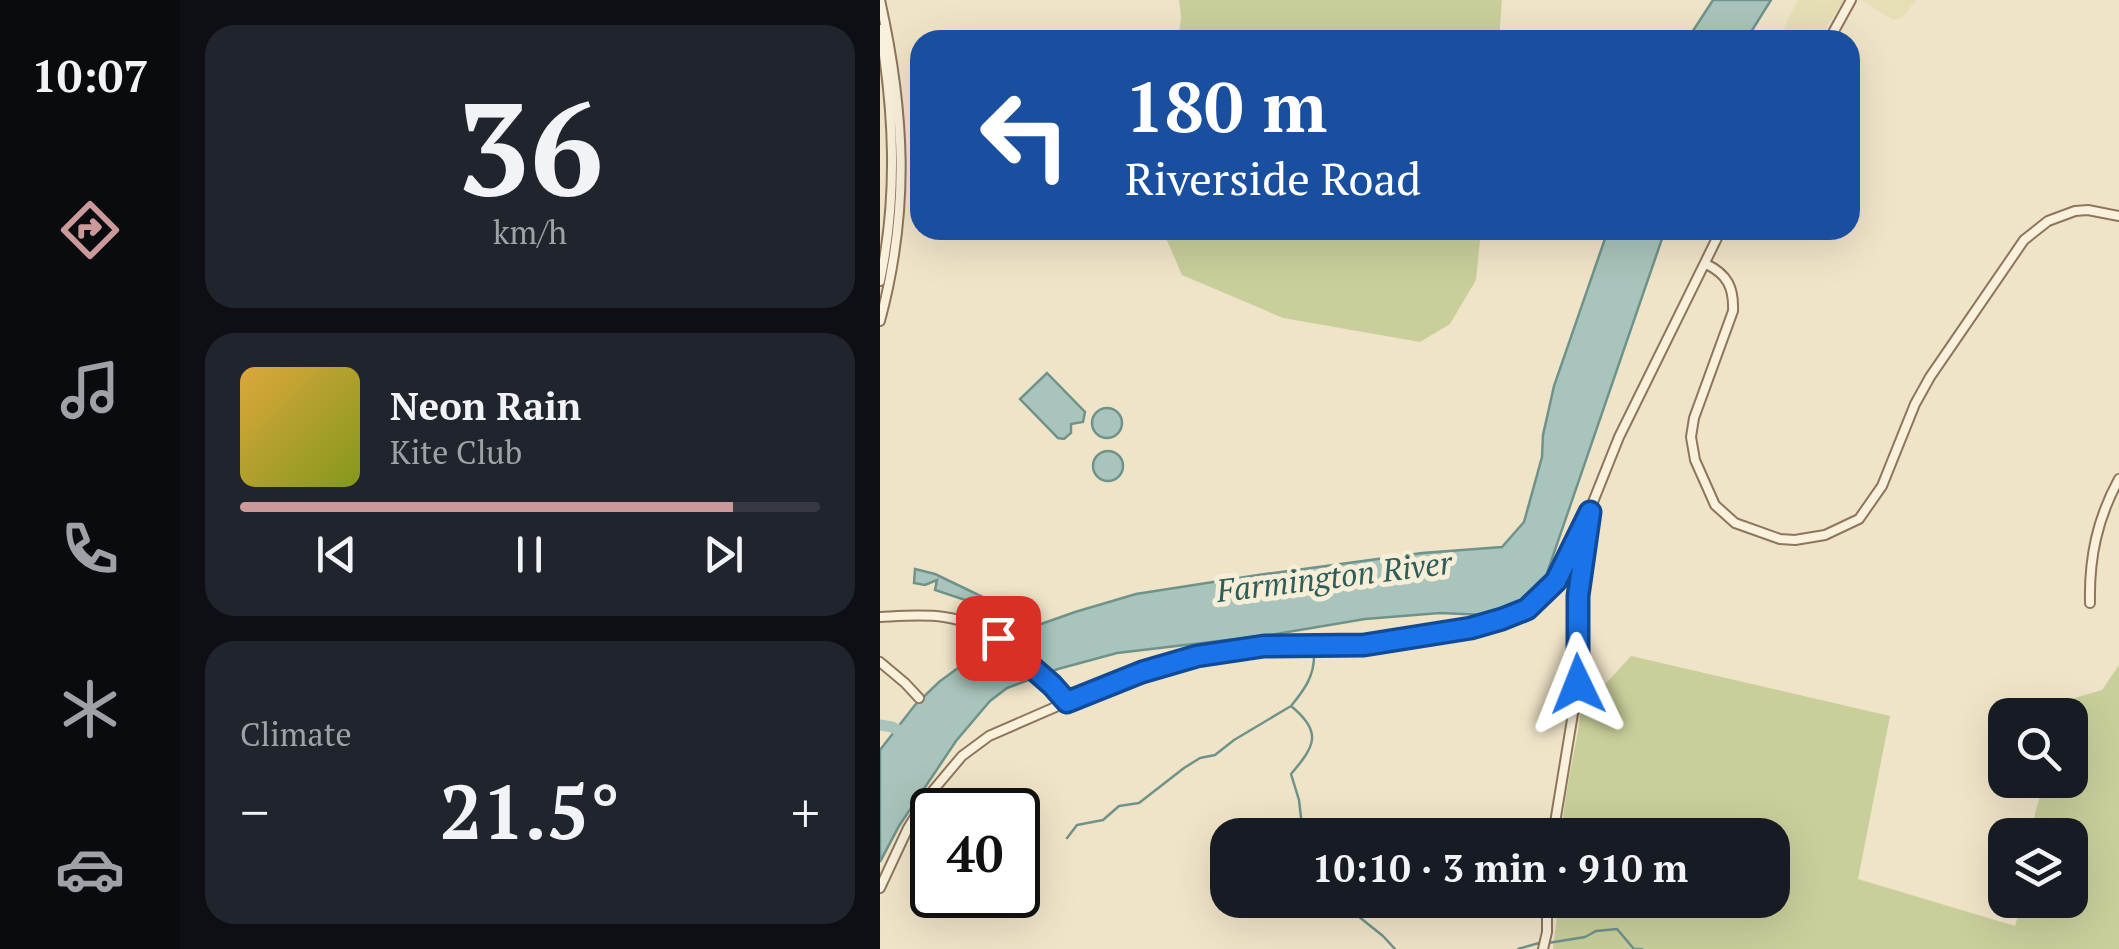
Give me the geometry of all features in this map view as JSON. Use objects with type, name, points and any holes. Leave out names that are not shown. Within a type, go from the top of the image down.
[{"type":"street","points":[[880,0],[898,96],[902,153],[880,281]]},
{"type":"street","points":[[1834,30],[1851,0]]},
{"type":"street","points":[[880,29],[891,104],[896,247],[880,322]]},
{"type":"street","points":[[880,208],[895,210]]},
{"type":"street","points":[[1706,264],[1721,272],[1734,301],[1694,418],[1691,437],[1695,460],[1715,505],[1735,523],[1768,536],[1794,540],[1826,535],[1858,518],[1882,486],[1915,404],[1930,378],[2024,240],[2048,221],[2075,211],[2119,216]]},
{"type":"street","points":[[880,888],[924,800],[962,756],[989,736],[1067,702],[1142,672],[1197,656],[1264,646],[1364,645],[1471,628],[1527,609],[1556,581],[1590,512],[1619,437],[1716,240]]},
{"type":"street","points":[[2090,603],[2092,548],[2103,512],[2119,480]]},
{"type":"street","points":[[1556,818],[1578,684],[1578,596],[1590,512]]},
{"type":"street","points":[[880,616],[945,617],[972,624],[998,638],[1067,702]]},
{"type":"street","points":[[880,662],[919,698]]},
{"type":"street","points":[[1543,949],[1547,918]]},
{"type":"shaded area","points":[[1798,0],[1845,0],[1826,30],[1783,29]]},
{"type":"shaded area","points":[[1861,0],[1916,0],[1903,17],[1893,20]]},
{"type":"green space","points":[[1179,0],[1502,0],[1500,30],[1179,30]]},
{"type":"green space","points":[[1167,240],[1480,240],[1476,280],[1450,324],[1420,342],[1283,318],[1182,275]]},
{"type":"green space","points":[[1631,656],[1890,716],[1858,879],[2015,926],[2017,918],[2088,918],[2088,818],[2034,818],[2040,798],[2088,798],[2088,698],[2075,698],[2102,690],[2119,665],[2119,949],[1553,949],[1557,918],[1790,918],[1790,818],[1564,818],[1584,687],[1600,690]]},
{"type":"water","points":[[1713,0],[1771,0],[1752,30],[1694,30]]},
{"type":"water","name":"Farmington River","points":[[1605,240],[1662,240],[1539,591],[1487,615],[1440,613],[1365,619],[1117,653],[1007,688],[990,701],[956,741],[924,788],[910,788],[910,810],[880,862],[880,750],[915,705],[985,648],[1007,636],[1136,594],[1422,553],[1502,547],[1524,522],[1542,457],[1554,386]]},
{"type":"water","points":[[1047,373],[1085,412],[1083,422],[1071,424],[1071,433],[1064,439],[1058,438],[1020,399]]},
{"type":"water","points":[[1107,408],[1117,413],[1122,423],[1117,433],[1107,438],[1097,433],[1092,423],[1097,413]]},
{"type":"water","points":[[1108,451],[1118,456],[1123,466],[1118,476],[1108,481],[1098,476],[1093,466],[1098,456]]},
{"type":"water","points":[[915,569],[983,597],[983,606],[935,590],[937,580],[925,585],[914,583]]},
{"type":"waterway","points":[[1301,818],[1291,774],[1306,755],[1312,739],[1308,724],[1291,706],[1308,681],[1314,653]]},
{"type":"waterway","points":[[1067,838],[1077,825],[1103,820],[1119,806],[1139,803],[1184,768],[1200,758],[1215,755],[1291,706]]},
{"type":"waterway","points":[[880,725],[908,735]]},
{"type":"waterway","points":[[1360,918],[1395,949]]},
{"type":"waterway","points":[[1548,943],[1617,929],[1634,949],[1642,949]]},
{"type":"waterway","points":[[1518,949],[1539,943]]},
{"type":"route","points":[[998,638],[1067,702],[1142,672],[1197,656],[1264,646],[1364,645],[1471,628],[1527,609],[1556,581],[1590,512],[1578,596],[1578,684]]}]
